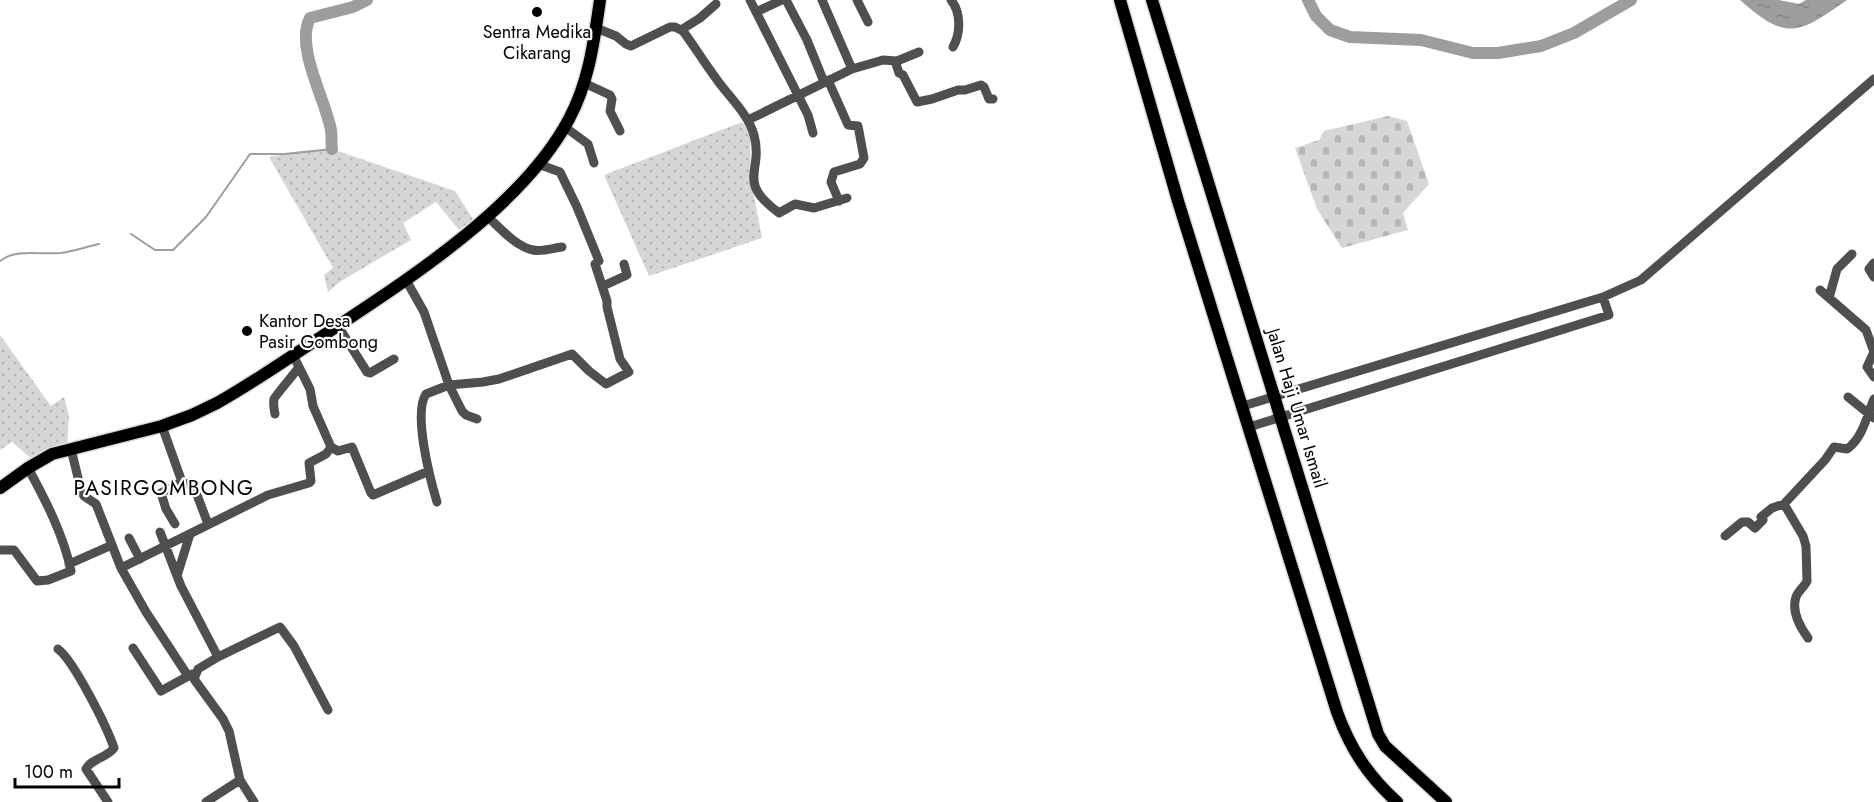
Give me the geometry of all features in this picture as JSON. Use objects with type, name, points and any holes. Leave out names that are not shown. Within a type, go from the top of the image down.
[{"type":"main road","points":[[0,488],[27,468],[52,454],[162,426],[217,403],[338,326],[443,252],[487,216],[538,164],[565,127],[584,83],[600,0]]},
{"type":"main road","points":[[1120,0],[1178,201],[1346,737],[1359,760],[1379,786],[1397,802]]},
{"type":"main road","name":"Jalan Haji Umar Ismail","points":[[1152,0],[1378,734],[1385,746],[1446,802]]},
{"type":"street","points":[[750,0],[808,115],[813,133]]},
{"type":"street","points":[[756,12],[782,0]]},
{"type":"street","points":[[596,28],[632,46],[670,27],[681,30],[748,120],[755,140],[754,184],[758,195],[779,213],[795,204],[811,208],[822,207],[843,199],[831,182],[834,172],[860,164],[864,158],[858,126],[848,125],[786,0]]},
{"type":"street","points":[[822,0],[852,69]]},
{"type":"street","points":[[857,0],[868,22]]},
{"type":"street","points":[[951,0],[957,9],[958,22],[953,47]]},
{"type":"street","points":[[681,30],[716,4]]},
{"type":"street","points":[[748,120],[852,69],[883,60],[895,61],[919,52]]},
{"type":"street","points":[[895,61],[899,73],[903,75],[916,102],[981,85],[989,99],[993,99]]},
{"type":"street","points":[[1243,406],[1603,297],[1641,280],[1874,78]]},
{"type":"street","points":[[584,83],[610,95],[612,99],[610,111],[620,131]]},
{"type":"street","points":[[565,127],[588,144],[594,163]]},
{"type":"street","points":[[437,502],[429,471],[421,421],[421,404],[426,394],[449,386],[499,379],[572,354],[606,384],[628,372],[620,359],[603,286],[594,264],[599,261],[591,238],[563,177],[558,171],[538,164]]},
{"type":"street","points":[[487,216],[520,245],[529,249],[562,247]]},
{"type":"street","points":[[1829,298],[1837,269],[1852,254]]},
{"type":"street","points":[[1874,263],[1869,269],[1874,277]]},
{"type":"street","points":[[603,286],[627,275],[624,264]]},
{"type":"street","points":[[406,280],[424,312],[449,386],[462,411],[477,419]]},
{"type":"street","points":[[1820,290],[1866,330],[1874,352],[1867,367],[1874,377]]},
{"type":"street","points":[[1249,427],[1609,315],[1603,297]]},
{"type":"street","points":[[338,326],[368,372],[394,359]]},
{"type":"street","points":[[293,355],[310,389],[313,406],[332,447],[338,451],[352,447],[373,495],[429,471]]},
{"type":"street","points":[[275,414],[276,396],[289,383],[299,367]]},
{"type":"street","points":[[1848,397],[1871,416]]},
{"type":"street","points":[[1725,536],[1742,522],[1748,522],[1755,528],[1763,520],[1761,517],[1772,508],[1784,504],[1825,460],[1834,447],[1847,448],[1852,445],[1871,416],[1874,399]]},
{"type":"street","points":[[162,426],[182,482],[194,487],[207,524]]},
{"type":"street","points":[[121,568],[268,495],[306,485],[311,481],[309,463],[326,454],[332,447]]},
{"type":"street","points":[[71,449],[81,490],[84,496],[96,504],[121,568],[146,612],[219,713],[229,731],[240,780],[254,802]]},
{"type":"street","points":[[0,549],[14,550],[37,581],[48,580],[70,572],[57,530],[40,490],[27,468]]},
{"type":"street","points":[[175,524],[166,509],[161,493],[182,482]]},
{"type":"street","points":[[1784,504],[1800,527],[1806,546],[1807,580],[1797,593],[1795,601],[1797,621],[1809,638]]},
{"type":"street","points":[[160,532],[177,576],[218,657]]},
{"type":"street","points":[[177,576],[190,534]]},
{"type":"street","points":[[129,538],[140,559]]},
{"type":"street","points":[[69,564],[112,545]]},
{"type":"street","points":[[133,648],[161,691],[218,657],[280,627],[294,646],[328,710]]},
{"type":"street","points":[[58,648],[67,657],[101,718],[112,744],[113,751],[88,765],[86,769],[108,802]]},
{"type":"street","points":[[206,802],[240,780]]},
{"type":"street","points":[[222,792],[227,802]]},
{"type":"green space","points":[[1388,116],[1407,121],[1429,184],[1403,213],[1408,230],[1342,248],[1317,209],[1295,148],[1319,140],[1324,131]]},
{"type":"green space","points":[[742,122],[750,131],[751,180],[762,238],[649,276],[604,175]]},
{"type":"green space","points":[[332,149],[455,191],[473,219],[459,230],[436,202],[403,223],[411,240],[341,281],[328,292],[324,275],[333,268],[269,157],[294,152]]},
{"type":"green space","points":[[0,335],[51,406],[64,397],[69,416],[67,447],[33,460],[12,442],[0,450]]},
{"type":"water","points":[[1740,0],[1779,0],[1799,4],[1806,0],[1847,0],[1805,26],[1782,28],[1756,14]]},
{"type":"waterway","points":[[332,149],[328,117],[308,58],[306,30],[310,18],[353,7],[367,0]]},
{"type":"waterway","points":[[1308,0],[1316,16],[1330,30],[1350,37],[1421,40],[1473,53],[1498,53],[1541,46],[1574,33],[1631,0]]},
{"type":"waterway","points":[[131,234],[155,250],[173,250],[206,217],[250,154],[285,154],[332,149]]},
{"type":"waterway","points":[[0,261],[14,255],[61,253],[99,244]]},
{"type":"place","name":"Sentra Medika Cikarang","points":[[537,12]]},
{"type":"place","name":"Kantor Desa Pasir Gombong","points":[[247,331]]},
{"type":"district","name":"PASIRGOMBONG","points":[[164,488]]}]
